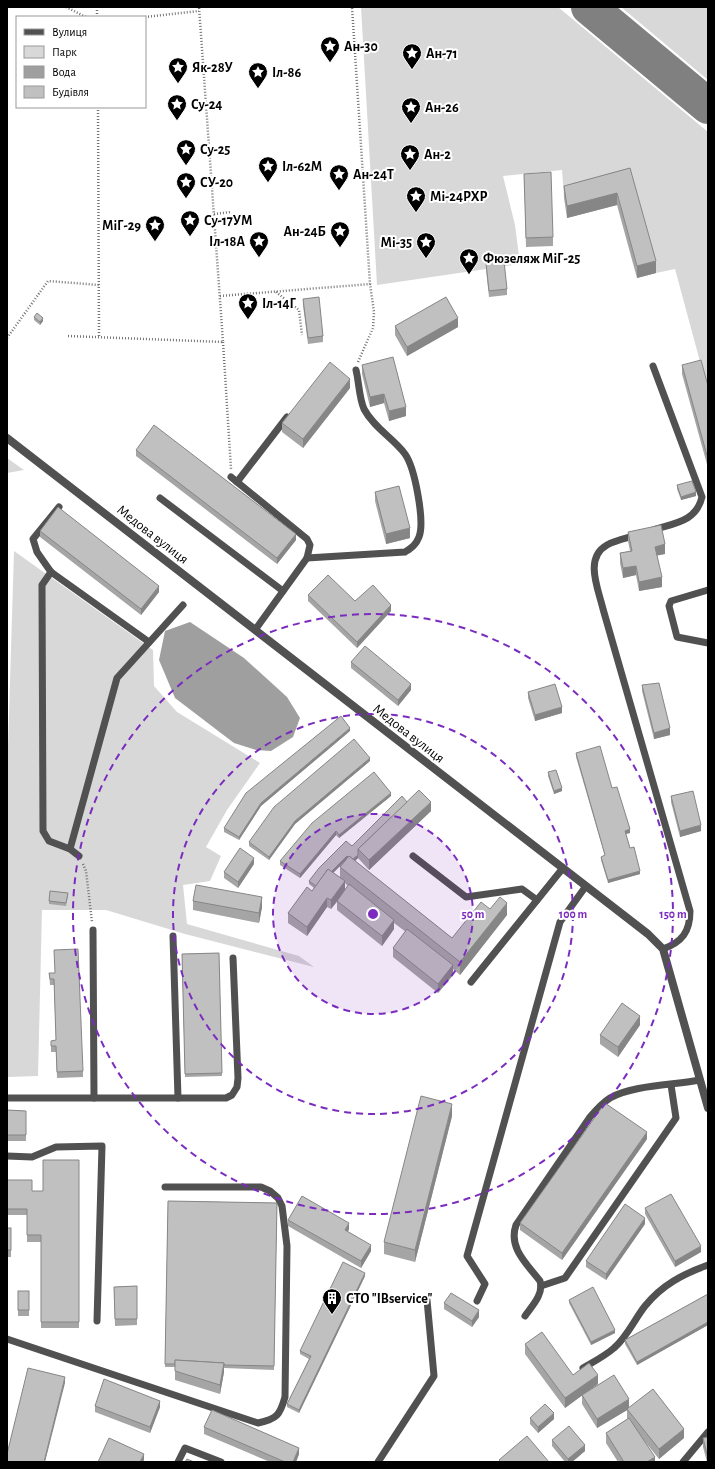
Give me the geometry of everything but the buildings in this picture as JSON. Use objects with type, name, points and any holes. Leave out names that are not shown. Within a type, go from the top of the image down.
[{"type":"street","name":"Медова вулиця","points":[[7,438],[648,934],[663,949],[708,1108]]},
{"type":"lane","points":[[653,366],[702,497],[700,505],[690,518],[608,544],[594,559],[594,569],[605,616],[690,911],[688,929],[683,938],[674,945],[663,949]]},
{"type":"lane","points":[[308,558],[405,552],[414,547],[419,537],[422,525],[412,470],[406,456],[372,422],[364,408],[356,370]]},
{"type":"lane","points":[[255,630],[308,558],[310,551],[307,539],[234,479],[293,410]]},
{"type":"lane","points":[[160,498],[283,591]]},
{"type":"lane","points":[[59,507],[33,539],[37,552],[51,572],[149,642]]},
{"type":"lane","points":[[51,572],[42,585],[43,831],[49,841],[70,849],[79,856]]},
{"type":"lane","points":[[708,590],[671,601],[669,606],[677,638],[708,643]]},
{"type":"lane","points":[[70,849],[117,678],[183,605]]},
{"type":"lane","points":[[412,856],[466,897],[522,889],[537,900]]},
{"type":"lane","points":[[471,982],[563,868]]},
{"type":"lane","points":[[477,1301],[485,1284],[467,1256],[560,922],[586,886]]},
{"type":"lane","points":[[93,930],[94,1098]]},
{"type":"lane","points":[[173,936],[178,1098]]},
{"type":"lane","points":[[7,1098],[226,1098],[232,1096],[237,1087],[233,958]]},
{"type":"lane","points":[[541,1286],[514,1245],[512,1235],[516,1225],[590,1117],[600,1106],[611,1098],[628,1091],[700,1080]]},
{"type":"lane","points":[[541,1286],[565,1278],[676,1118],[671,1085]]},
{"type":"lane","points":[[7,1156],[32,1157],[56,1147],[102,1146],[97,1321]]},
{"type":"lane","points":[[7,1339],[258,1423],[272,1420],[281,1411],[285,1397],[288,1246],[282,1206],[278,1198],[270,1191],[261,1187],[164,1187]]},
{"type":"lane","points":[[582,1369],[613,1350],[620,1343],[645,1306],[663,1287],[687,1273],[708,1265]]},
{"type":"lane","points":[[525,1316],[538,1296],[541,1286]]},
{"type":"lane","points":[[378,1462],[434,1376],[427,1300]]},
{"type":"lane","points":[[683,1462],[708,1432]]},
{"type":"lane","points":[[178,1462],[185,1448],[221,1462]]},
{"type":"path","points":[[66,7],[84,16]]},
{"type":"path","points":[[199,7],[234,479]]},
{"type":"path","points":[[352,7],[370,284],[374,312],[373,328],[359,357],[356,370]]},
{"type":"path","points":[[146,17],[199,11]]},
{"type":"path","points":[[98,108],[99,338]]},
{"type":"path","points":[[214,214],[231,212]]},
{"type":"path","points":[[7,338],[48,281],[99,285]]},
{"type":"path","points":[[220,296],[370,284]]},
{"type":"path","points":[[276,291],[299,310],[302,335]]},
{"type":"path","points":[[68,336],[223,342]]},
{"type":"path","points":[[79,856],[86,871],[93,930]]},
{"type":"green space","points":[[361,7],[558,7],[708,132],[708,391],[675,269],[656,273],[630,180],[564,198],[562,170],[503,176],[515,225],[520,264],[377,285]]},
{"type":"green space","points":[[621,7],[708,7],[708,80]]},
{"type":"green space","points":[[7,458],[24,470],[7,473]]},
{"type":"green space","points":[[14,551],[153,650],[154,686],[177,712],[260,763],[227,810],[206,847],[221,856],[210,881],[183,885],[187,924],[299,956],[314,967],[185,934],[106,910],[42,910],[38,1076],[7,1077],[7,780]]},
{"type":"water","points":[[190,622],[244,658],[287,697],[300,718],[293,737],[271,751],[256,750],[234,743],[175,698],[159,660],[165,631]]},
{"type":"taxiway","points":[[589,7],[708,106]]},
{"type":"place","name":"Ан-30","points":[[330,63]]},
{"type":"place","name":"Ан-71","points":[[412,70]]},
{"type":"place","name":"Як-28У","points":[[178,84]]},
{"type":"place","name":"Іл-86","points":[[258,89]]},
{"type":"place","name":"Су-24","points":[[177,121]]},
{"type":"place","name":"Ан-26","points":[[411,124]]},
{"type":"place","name":"Су-25","points":[[186,166]]},
{"type":"place","name":"Ан-2","points":[[410,171]]},
{"type":"place","name":"Іл-62М","points":[[268,183]]},
{"type":"place","name":"Ан-24Т","points":[[339,191]]},
{"type":"place","name":"СУ-20","points":[[186,199]]},
{"type":"place","name":"Мі-24РХР","points":[[416,213]]},
{"type":"place","name":"Су-17УМ","points":[[190,237]]},
{"type":"place","name":"МіГ-29","points":[[155,242]]},
{"type":"place","name":"Ан-24Б","points":[[340,248]]},
{"type":"place","name":"Іл-18А","points":[[259,258]]},
{"type":"place","name":"Мі-35","points":[[426,259]]},
{"type":"place","name":"Фюзеляж МіГ-25","points":[[469,275]]},
{"type":"place","name":"Іл-14Г","points":[[248,320]]},
{"type":"place","name":"СТО \"IBservice\"","points":[[332,1315]]}]
